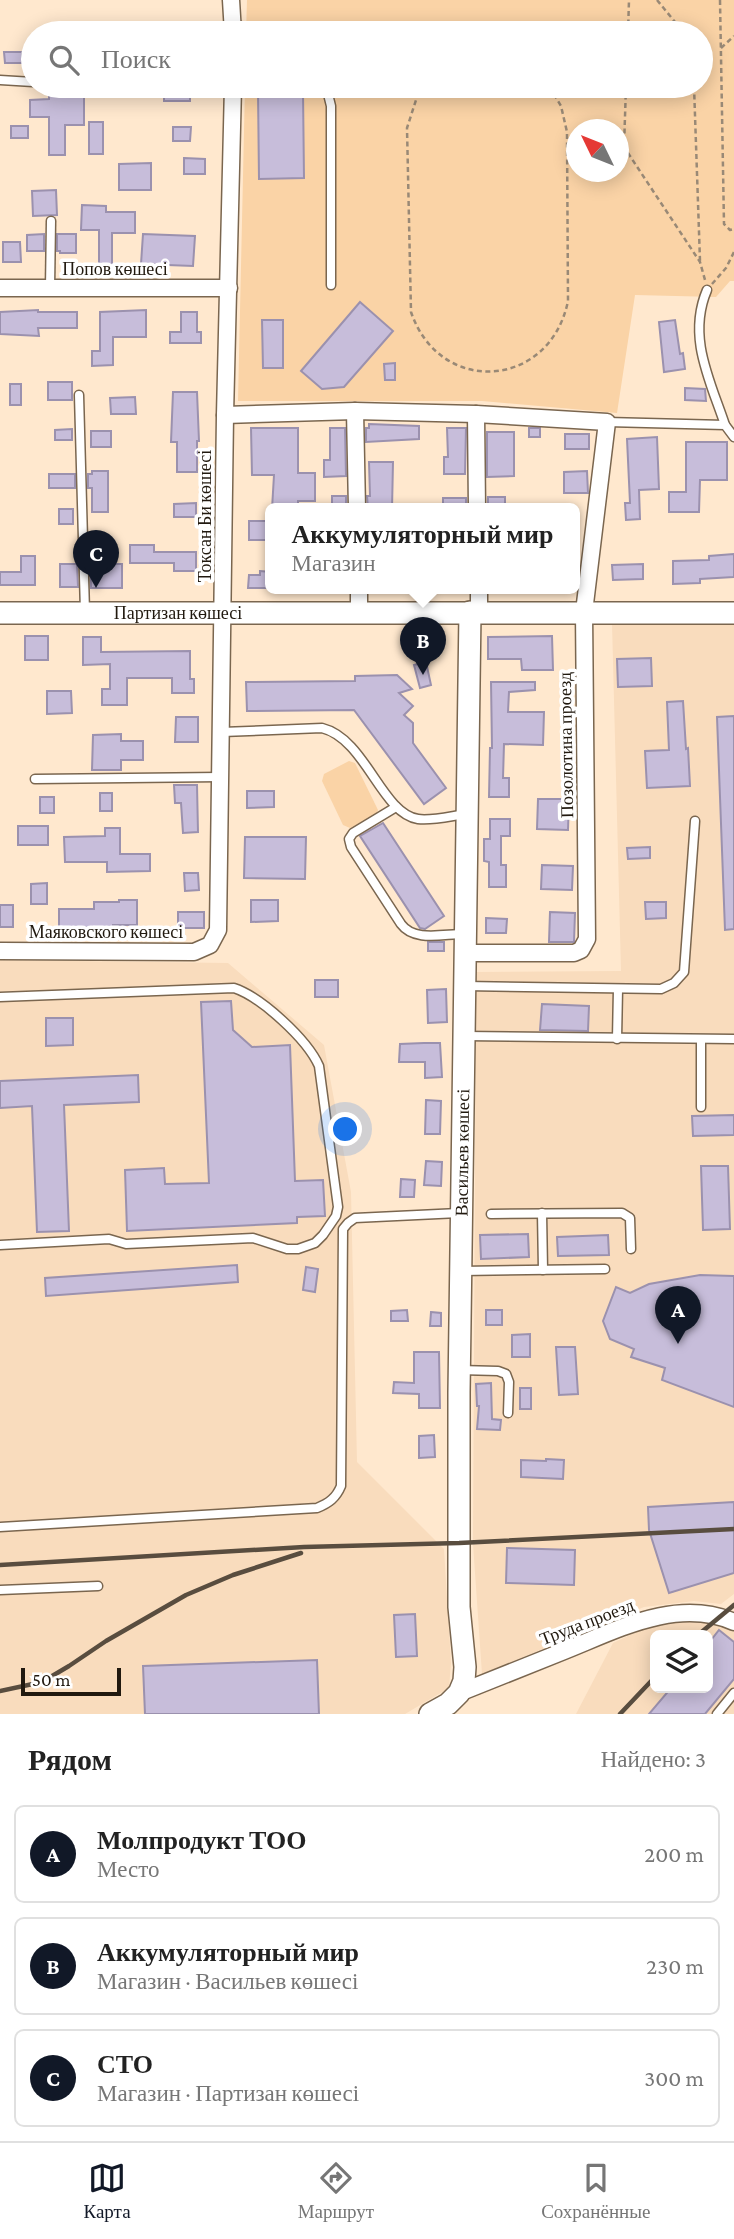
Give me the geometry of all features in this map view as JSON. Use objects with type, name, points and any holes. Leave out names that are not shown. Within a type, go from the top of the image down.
[{"type":"street","points":[[231,0],[233,21]]},
{"type":"street","name":"Токсан Би көшесі","points":[[211,945],[218,930],[225,415],[233,98]]},
{"type":"street","name":"Попов көшесі","points":[[0,288],[229,288]]},
{"type":"street","points":[[225,415],[355,411],[476,414],[607,422]]},
{"type":"street","points":[[355,411],[357,503]]},
{"type":"street","points":[[476,414],[477,503]]},
{"type":"street","name":"Позолотина проезд","points":[[465,944],[567,954],[581,950],[587,939],[584,612],[607,422]]},
{"type":"street","points":[[359,594],[359,612]]},
{"type":"street","name":"Васильев көшесі","points":[[459,1693],[464,1681],[465,1667],[459,1607],[459,1370],[465,944],[475,612],[478,594]]},
{"type":"street","name":"Партизан көшесі","points":[[0,613],[734,613]]},
{"type":"street","name":"Маяковского көшесі","points":[[0,951],[194,952],[211,945]]},
{"type":"street","name":"Труда проезд","points":[[459,1693],[644,1619],[688,1612],[713,1614],[734,1622]]},
{"type":"street","points":[[430,1714],[448,1704],[459,1693]]},
{"type":"lane","points":[[0,80],[21,81]]},
{"type":"lane","points":[[329,98],[331,285]]},
{"type":"lane","points":[[50,288],[51,221]]},
{"type":"lane","points":[[707,290],[699,314],[698,333],[725,425],[734,437]]},
{"type":"lane","points":[[79,395],[85,613]]},
{"type":"lane","points":[[607,422],[725,425]]},
{"type":"lane","points":[[222,732],[329,730],[355,750],[396,807],[407,815],[421,819],[468,814]]},
{"type":"lane","points":[[35,779],[221,777]]},
{"type":"lane","points":[[396,807],[353,833],[349,839],[351,847],[409,933],[465,944]]},
{"type":"lane","points":[[465,986],[661,989],[674,983],[684,972],[695,821]]},
{"type":"lane","points":[[0,997],[234,988],[257,999],[304,1043],[314,1054],[319,1066],[338,1207],[336,1216],[323,1235],[315,1242],[298,1249],[276,1246],[253,1238],[126,1244],[109,1239],[0,1245]]},
{"type":"lane","points":[[617,1039],[618,989]]},
{"type":"lane","points":[[464,1036],[734,1039]]},
{"type":"lane","points":[[701,1040],[701,1107]]},
{"type":"lane","points":[[0,1528],[317,1508],[326,1504],[338,1493],[341,1486],[343,1229],[355,1218],[461,1213]]},
{"type":"lane","points":[[542,1213],[543,1270]]},
{"type":"lane","points":[[491,1214],[626,1214],[631,1223],[631,1249]]},
{"type":"lane","points":[[461,1271],[606,1269]]},
{"type":"lane","points":[[459,1370],[498,1371],[506,1374],[509,1382],[508,1412]]},
{"type":"lane","points":[[0,1590],[98,1586]]},
{"type":"lane","points":[[717,1714],[734,1693]]},
{"type":"path","points":[[628,21],[629,0]]},
{"type":"path","points":[[657,0],[674,21]]},
{"type":"path","points":[[720,0],[724,224],[730,230],[734,229]]},
{"type":"path","points":[[721,48],[734,36]]},
{"type":"path","points":[[416,98],[407,128],[411,312],[423,338],[444,358],[467,369],[494,372],[516,366],[536,356],[558,331],[566,309],[567,132],[561,106],[556,98]]},
{"type":"path","points":[[626,98],[624,147],[699,262]]},
{"type":"path","points":[[694,98],[699,262],[707,290]]},
{"type":"path","points":[[707,290],[726,268],[734,252]]},
{"type":"shaded area","points":[[247,0],[734,0],[734,281],[730,281],[716,297],[635,295],[617,413],[482,401],[238,401],[245,98],[713,98],[713,21],[246,21]]},
{"type":"shaded area","points":[[612,623],[734,623],[734,1594],[721,1604],[694,1601],[644,1607],[482,1674],[473,1544],[476,972],[621,971]]},
{"type":"shaded area","points":[[349,761],[355,763],[378,810],[376,816],[350,828],[343,825],[322,781],[324,774]]},
{"type":"shaded area","points":[[0,960],[228,963],[324,1045],[351,1192],[357,1462],[444,1549],[451,1663],[449,1688],[405,1714],[0,1714]]},
{"type":"shaded area","points":[[707,1621],[734,1630],[734,1714],[576,1714],[613,1643],[645,1628],[667,1623]]},
{"type":"building","points":[[4,52],[21,52],[21,63],[5,63]]},
{"type":"building","points":[[84,98],[84,125],[65,125],[65,155],[49,155],[49,117],[30,117],[30,100]]},
{"type":"building","points":[[164,98],[190,98],[190,101],[164,101]]},
{"type":"building","points":[[258,98],[303,98],[304,178],[259,179]]},
{"type":"building","points":[[89,122],[103,122],[103,154],[89,154]]},
{"type":"building","points":[[11,126],[28,126],[28,138],[11,138]]},
{"type":"building","points":[[173,127],[191,127],[190,141],[173,141]]},
{"type":"building","points":[[184,158],[205,159],[205,174],[184,174]]},
{"type":"building","points":[[151,163],[151,190],[119,190],[119,164]]},
{"type":"building","points":[[56,190],[57,215],[33,216],[32,191]]},
{"type":"building","points":[[82,205],[106,206],[106,212],[135,212],[135,233],[112,233],[112,264],[99,264],[99,230],[81,230]]},
{"type":"building","points":[[44,234],[44,251],[27,251],[27,235]]},
{"type":"building","points":[[57,234],[76,234],[76,253],[57,251]]},
{"type":"building","points":[[143,234],[195,236],[193,266],[141,264]]},
{"type":"building","points":[[3,242],[20,242],[21,262],[3,262]]},
{"type":"building","points":[[360,302],[393,331],[344,387],[322,389],[301,371]]},
{"type":"building","points":[[146,310],[146,337],[113,337],[113,365],[92,366],[92,351],[100,351],[100,312]]},
{"type":"building","points":[[0,312],[77,312],[77,328],[38,328],[39,336],[0,334]]},
{"type":"building","points":[[181,312],[197,312],[197,332],[201,332],[201,343],[170,343],[170,332],[181,332]]},
{"type":"building","points":[[262,320],[283,320],[283,368],[263,368]]},
{"type":"building","points":[[675,320],[685,369],[664,372],[659,322]]},
{"type":"building","points":[[395,363],[395,380],[385,380],[384,364]]},
{"type":"building","points":[[48,382],[72,382],[72,400],[48,400]]},
{"type":"building","points":[[10,384],[21,384],[21,405],[10,405]]},
{"type":"building","points":[[685,388],[705,389],[706,401],[685,400]]},
{"type":"building","points":[[173,392],[197,392],[197,472],[177,472],[177,442],[171,442]]},
{"type":"building","points":[[135,397],[136,414],[111,414],[110,398]]},
{"type":"building","points":[[369,424],[419,426],[419,439],[366,442],[366,428],[369,428]]},
{"type":"building","points":[[251,428],[298,428],[298,473],[315,473],[315,501],[272,503],[274,475],[252,475]]},
{"type":"building","points":[[330,428],[345,428],[346,476],[324,477],[324,460],[330,460]]},
{"type":"building","points":[[447,428],[466,428],[465,474],[444,474],[444,457],[448,457]]},
{"type":"building","points":[[529,428],[540,428],[540,437],[529,437]]},
{"type":"building","points":[[72,429],[72,440],[55,440],[55,430]]},
{"type":"building","points":[[91,431],[111,431],[111,447],[91,447]]},
{"type":"building","points":[[487,432],[514,432],[514,476],[487,477]]},
{"type":"building","points":[[565,434],[589,434],[589,449],[565,449]]},
{"type":"building","points":[[657,437],[659,489],[639,490],[640,519],[626,520],[625,503],[630,503],[627,439]]},
{"type":"building","points":[[686,442],[727,442],[727,480],[700,480],[699,512],[669,512],[669,492],[686,492]]},
{"type":"building","points":[[369,462],[393,462],[392,503],[368,503],[367,496],[370,496]]},
{"type":"building","points":[[92,471],[108,471],[108,512],[92,512],[92,488],[88,488],[88,474],[92,474]]},
{"type":"building","points":[[587,471],[588,493],[564,493],[564,472]]},
{"type":"building","points":[[49,474],[75,474],[75,488],[49,488]]},
{"type":"building","points":[[332,496],[346,496],[346,503],[332,503]]},
{"type":"building","points":[[488,497],[505,497],[505,503],[488,503]]},
{"type":"building","points":[[443,498],[466,498],[466,503],[443,503]]},
{"type":"building","points":[[196,503],[196,517],[174,517],[174,504]]},
{"type":"building","points":[[59,509],[73,509],[73,524],[59,524]]},
{"type":"building","points":[[249,521],[265,521],[265,540],[249,540]]},
{"type":"building","points":[[130,545],[154,545],[154,552],[196,552],[196,571],[174,571],[174,563],[130,563]]},
{"type":"building","points":[[90,551],[106,551],[106,564],[122,564],[122,588],[91,588]]},
{"type":"building","points":[[734,554],[734,577],[673,584],[673,561],[709,560],[709,556]]},
{"type":"building","points":[[21,556],[35,556],[35,585],[0,585],[0,572],[21,572]]},
{"type":"building","points":[[60,564],[77,564],[78,587],[60,587]]},
{"type":"building","points":[[643,564],[643,579],[613,580],[612,565]]},
{"type":"building","points":[[260,571],[265,571],[265,588],[248,588],[249,575],[260,575]]},
{"type":"building","points":[[25,636],[48,636],[48,660],[25,660]]},
{"type":"building","points":[[552,636],[553,670],[522,670],[521,659],[488,659],[488,637]]},
{"type":"building","points":[[83,637],[101,637],[101,652],[190,651],[190,679],[194,679],[194,693],[172,693],[172,678],[127,678],[127,705],[102,705],[102,689],[110,689],[110,664],[83,665]]},
{"type":"building","points":[[651,658],[652,686],[618,687],[617,659]]},
{"type":"building","points":[[426,662],[431,685],[420,688],[414,665]]},
{"type":"building","points":[[397,675],[412,689],[399,693],[413,706],[404,715],[413,723],[413,743],[446,788],[424,804],[354,710],[247,711],[246,682],[355,681],[355,676]]},
{"type":"building","points":[[491,682],[535,682],[535,690],[509,692],[508,712],[544,712],[543,745],[504,744],[503,778],[509,778],[509,797],[489,797],[492,748]]},
{"type":"building","points":[[47,691],[71,691],[72,713],[47,714]]},
{"type":"building","points":[[683,701],[690,786],[647,788],[645,751],[669,750],[667,702]]},
{"type":"building","points":[[734,716],[734,929],[725,930],[717,717]]},
{"type":"building","points":[[176,717],[198,717],[198,742],[175,742]]},
{"type":"building","points":[[121,734],[121,741],[143,741],[143,760],[121,760],[121,770],[92,770],[93,735]]},
{"type":"building","points":[[174,785],[197,785],[198,832],[183,833],[181,803],[175,803]]},
{"type":"building","points":[[247,791],[274,791],[274,807],[247,808]]},
{"type":"building","points":[[100,793],[112,793],[112,811],[100,811]]},
{"type":"building","points":[[40,797],[54,797],[54,813],[40,813]]},
{"type":"building","points":[[538,799],[569,799],[568,830],[537,829]]},
{"type":"building","points":[[490,819],[510,819],[510,836],[501,836],[501,865],[506,865],[506,887],[489,887],[489,862],[484,861],[484,839],[490,839]]},
{"type":"building","points":[[383,823],[444,916],[425,929],[420,928],[360,836]]},
{"type":"building","points":[[18,826],[48,826],[48,845],[18,845]]},
{"type":"building","points":[[105,828],[120,828],[120,854],[150,854],[150,871],[107,872],[107,862],[65,862],[64,837],[105,836]]},
{"type":"building","points":[[245,837],[306,837],[305,879],[244,878]]},
{"type":"building","points":[[650,847],[650,858],[628,859],[627,848]]},
{"type":"building","points":[[542,865],[573,866],[572,890],[541,889]]},
{"type":"building","points":[[184,873],[198,873],[199,890],[185,891]]},
{"type":"building","points":[[47,883],[47,904],[31,904],[31,884]]},
{"type":"building","points":[[137,900],[137,925],[59,928],[59,909],[94,909],[94,902]]},
{"type":"building","points":[[251,900],[278,900],[278,921],[251,922]]},
{"type":"building","points":[[645,902],[666,902],[666,918],[646,919]]},
{"type":"building","points":[[0,905],[13,905],[13,927],[0,927]]},
{"type":"building","points":[[178,912],[204,912],[204,928],[178,928]]},
{"type":"building","points":[[550,912],[575,913],[574,942],[549,942]]},
{"type":"building","points":[[486,918],[507,919],[506,933],[486,933]]},
{"type":"building","points":[[428,942],[444,942],[444,951],[428,951]]},
{"type":"building","points":[[315,980],[338,980],[338,997],[315,997]]},
{"type":"building","points":[[446,989],[447,1022],[428,1023],[427,990]]},
{"type":"building","points":[[231,1001],[233,1030],[252,1047],[290,1045],[295,1181],[323,1180],[325,1216],[297,1217],[297,1223],[127,1231],[125,1170],[164,1168],[165,1184],[209,1183],[201,1002]]},
{"type":"building","points":[[542,1004],[589,1006],[588,1031],[540,1030]]},
{"type":"building","points":[[46,1018],[73,1018],[73,1045],[46,1046]]},
{"type":"building","points":[[440,1043],[442,1077],[425,1078],[425,1062],[399,1062],[400,1044]]},
{"type":"building","points":[[138,1075],[139,1102],[64,1105],[69,1231],[37,1232],[32,1106],[0,1108],[0,1081]]},
{"type":"building","points":[[426,1100],[441,1101],[440,1134],[425,1134]]},
{"type":"building","points":[[734,1115],[734,1135],[693,1136],[692,1116]]},
{"type":"building","points":[[426,1161],[442,1162],[441,1186],[424,1185]]},
{"type":"building","points":[[701,1166],[728,1166],[730,1229],[703,1230]]},
{"type":"building","points":[[401,1179],[415,1180],[414,1197],[400,1197]]},
{"type":"building","points":[[528,1234],[529,1257],[481,1259],[480,1235]]},
{"type":"building","points":[[608,1235],[609,1255],[558,1256],[557,1237]]},
{"type":"building","points":[[237,1265],[238,1282],[46,1296],[45,1278]]},
{"type":"building","points":[[306,1267],[318,1269],[315,1292],[303,1290]]},
{"type":"building","points":[[700,1275],[734,1276],[734,1407],[662,1380],[665,1368],[631,1357],[634,1349],[610,1339],[603,1321],[616,1287],[630,1293],[649,1284]]},
{"type":"building","points":[[407,1310],[408,1321],[391,1321],[391,1311]]},
{"type":"building","points":[[486,1310],[502,1310],[502,1325],[486,1325]]},
{"type":"building","points":[[431,1312],[441,1313],[441,1326],[430,1326]]},
{"type":"building","points":[[530,1334],[530,1357],[512,1357],[512,1335]]},
{"type":"building","points":[[556,1347],[575,1347],[578,1394],[559,1395]]},
{"type":"building","points":[[414,1352],[439,1352],[440,1408],[419,1408],[419,1394],[393,1393],[394,1382],[414,1383]]},
{"type":"building","points":[[491,1383],[492,1419],[501,1420],[500,1430],[477,1429],[479,1406],[476,1384]]},
{"type":"building","points":[[520,1388],[531,1388],[531,1409],[520,1409]]},
{"type":"building","points":[[434,1435],[435,1457],[419,1458],[419,1436]]},
{"type":"building","points":[[521,1460],[564,1460],[563,1479],[521,1477]]},
{"type":"building","points":[[734,1502],[734,1573],[669,1593],[649,1530],[648,1507]]},
{"type":"building","points":[[507,1548],[575,1550],[574,1585],[506,1583]]},
{"type":"building","points":[[415,1614],[417,1656],[396,1657],[394,1615]]},
{"type":"building","points":[[719,1630],[734,1642],[734,1679],[705,1714],[649,1714],[667,1693],[713,1693],[713,1638]]},
{"type":"building","points":[[317,1660],[319,1714],[145,1714],[143,1666]]},
{"type":"railway","points":[[0,1565],[304,1547],[459,1543],[734,1529]]},
{"type":"railway","points":[[0,1691],[42,1682],[186,1595],[233,1575],[301,1553]]},
{"type":"railway","points":[[704,1630],[734,1605]]},
{"type":"railway","points":[[620,1714],[650,1682]]},
{"type":"place","name":"СТО","points":[[96,588]]},
{"type":"place","name":"Аккумуляторный мир","points":[[423,675]]},
{"type":"place","name":"Молпродукт ТОО","points":[[678,1344]]}]
